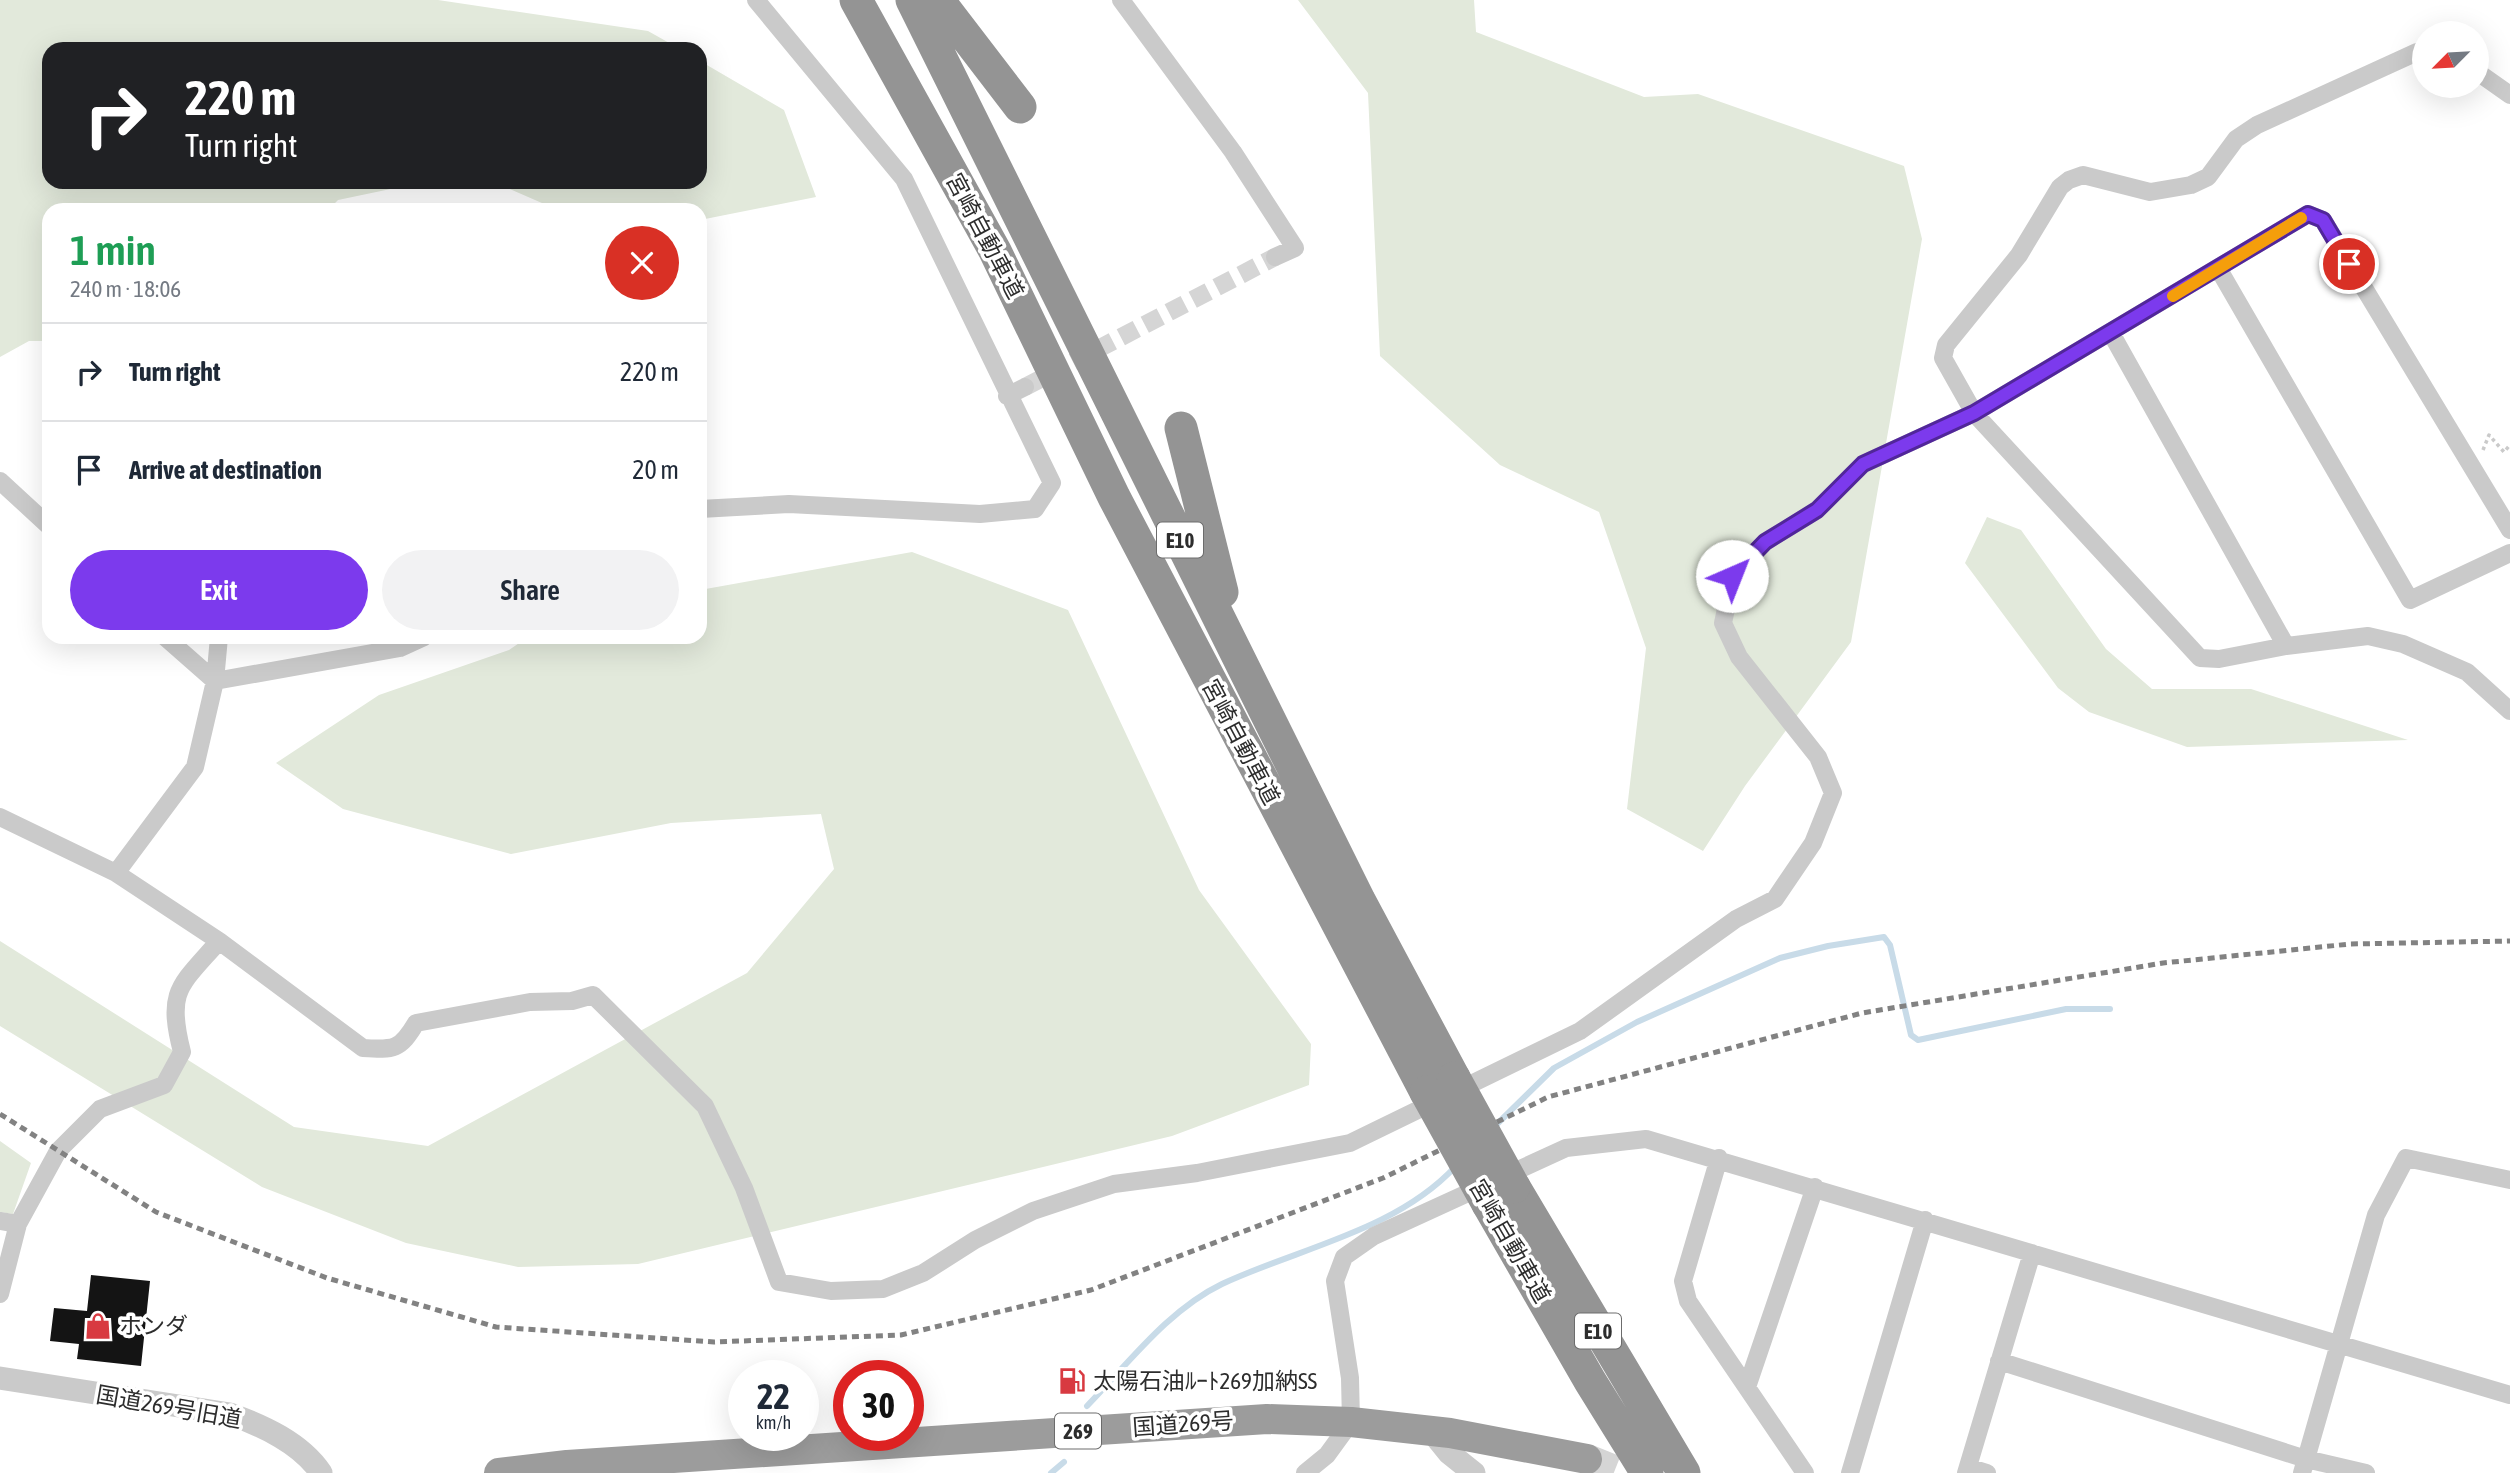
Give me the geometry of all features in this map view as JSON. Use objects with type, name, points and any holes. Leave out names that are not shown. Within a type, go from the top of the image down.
[{"type":"highway","name":"宮崎自動車道","points":[[856,0],[995,251],[1126,521],[1501,1195],[1590,1381],[1647,1473]]},
{"type":"highway","name":"宮崎自動車道","points":[[912,0],[1359,900],[1440,1085]]},
{"type":"highway","points":[[938,0],[1020,107]]},
{"type":"highway","points":[[1181,428],[1236,650]]},
{"type":"highway","name":"宮崎自動車道","points":[[1501,1195],[1684,1473]]},
{"type":"highway","name":"国道269号","points":[[499,1473],[1267,1419],[1351,1422],[1432,1432],[1587,1459]]},
{"type":"street","points":[[707,509],[789,504],[980,514],[1035,509],[1052,483],[1007,396],[904,178],[756,0]]},
{"type":"street","points":[[1121,0],[1233,152],[1295,248],[1275,257]]},
{"type":"street","points":[[2412,54],[2258,125],[2236,139],[2208,177],[2191,185],[2150,192],[2083,175],[2069,180],[2060,187],[2019,255],[1946,345],[1943,358],[1974,413],[2200,658],[2219,659],[2286,646],[2368,636],[2403,644],[2467,672],[2510,711]]},
{"type":"street","points":[[2489,80],[2510,95]]},
{"type":"street","points":[[0,817],[116,873],[219,941],[363,1048],[389,1050],[404,1042],[416,1023],[530,1002],[572,1001],[593,995],[705,1106],[744,1188],[779,1282],[831,1291],[883,1289],[923,1273],[975,1240],[1033,1212],[1114,1184],[1197,1173],[1350,1143],[1580,1031],[1735,919],[1775,899],[1813,843],[1833,793],[1818,757],[1739,657],[1723,623],[1732,576],[1765,542],[1817,510],[1863,464],[1974,413],[2308,214],[2323,220],[2510,530]]},
{"type":"street","points":[[2218,268],[2410,600],[2510,553]]},
{"type":"street","points":[[2111,333],[2286,646]]},
{"type":"street","points":[[1007,396],[1025,387]]},
{"type":"street","points":[[0,481],[42,520]]},
{"type":"street","points":[[173,644],[215,681]]},
{"type":"street","points":[[116,873],[195,767],[215,681],[218,644]]},
{"type":"street","points":[[215,681],[400,648],[409,644]]},
{"type":"street","points":[[0,1294],[9,1223],[58,1151],[100,1109],[164,1085],[182,1052],[173,1017],[180,986],[219,941]]},
{"type":"street","points":[[1305,1473],[1327,1455],[1351,1422],[1350,1378],[1335,1281],[1344,1257],[1374,1236],[1566,1148],[1646,1139],[1719,1158],[2510,1395]]},
{"type":"street","points":[[1719,1158],[1683,1281],[1688,1301],[1805,1473]]},
{"type":"street","points":[[2304,1466],[2376,1215],[2406,1158],[2510,1180]]},
{"type":"street","points":[[1747,1387],[1815,1187]]},
{"type":"street","points":[[1850,1473],[1925,1220]]},
{"type":"street","points":[[1987,1473],[1967,1470],[2032,1252]]},
{"type":"street","points":[[2000,1361],[2304,1466],[2366,1473]]},
{"type":"street","name":"国道269号旧道","points":[[0,1378],[230,1414],[263,1426],[290,1443],[321,1473]]},
{"type":"street","points":[[1432,1432],[1449,1452],[1474,1473]]},
{"type":"path","points":[[2485,443],[2489,435],[2504,452],[2510,445]]},
{"type":"shaded area","points":[[0,0],[438,0],[648,31],[668,42],[42,42],[42,189],[391,189],[338,200],[335,203],[42,203],[42,341],[29,341],[0,357]]},
{"type":"shaded area","points":[[1298,0],[1474,0],[1476,32],[1644,97],[1698,94],[1904,166],[1922,239],[1851,642],[1745,786],[1703,851],[1627,809],[1646,648],[1599,512],[1500,465],[1380,356],[1368,93]]},
{"type":"shaded area","points":[[707,65],[784,110],[816,197],[707,219],[707,203],[542,203],[510,189],[707,189]]},
{"type":"shaded area","points":[[1987,517],[2021,530],[2106,649],[2152,689],[2251,689],[2408,740],[2187,747],[2089,712],[2058,688],[1965,563]]},
{"type":"shaded area","points":[[912,552],[1068,610],[1199,890],[1311,1044],[1309,1085],[1172,1136],[638,1264],[518,1267],[406,1243],[262,1187],[0,1026],[0,941],[294,1127],[428,1146],[747,973],[834,869],[821,814],[671,823],[511,854],[343,809],[276,763],[379,695],[509,650],[518,644],[707,644],[707,589]]},
{"type":"shaded area","points":[[0,1141],[31,1163],[13,1214],[0,1212]]},
{"type":"building","name":"ホンダ","points":[[91,1275],[150,1281],[141,1366],[77,1359],[79,1344],[50,1341],[54,1308],[87,1311]]},
{"type":"waterway","points":[[1494,1127],[1554,1068],[1637,1022],[1780,958],[1828,946],[1884,937],[1890,945],[1911,1035],[1918,1040],[2066,1009],[2110,1009]]},
{"type":"waterway","points":[[1087,1406],[1166,1323],[1202,1295],[1252,1271],[1375,1223],[1431,1189],[1455,1167]]},
{"type":"waterway","points":[[1051,1473],[1064,1462]]},
{"type":"tunnel","points":[[1025,387],[1275,257]]},
{"type":"tunnel","points":[[1587,1459],[1622,1473]]},
{"type":"railway","points":[[0,1114],[156,1212],[327,1278],[496,1327],[714,1342],[901,1335],[1091,1290],[1383,1178],[1548,1097],[1862,1013],[2163,963],[2350,944],[2510,941]]},
{"type":"slow traffic","points":[[2173,296],[2301,218]]},
{"type":"place","name":"ホンダ","points":[[98,1326]]},
{"type":"place","name":"太陽石油ﾙｰﾄ269加納SS","points":[[1072,1381]]},
{"type":"route","points":[[1732,576],[1765,542],[1817,510],[1863,464],[1974,413],[2308,214],[2323,220],[2349,264]]}]
